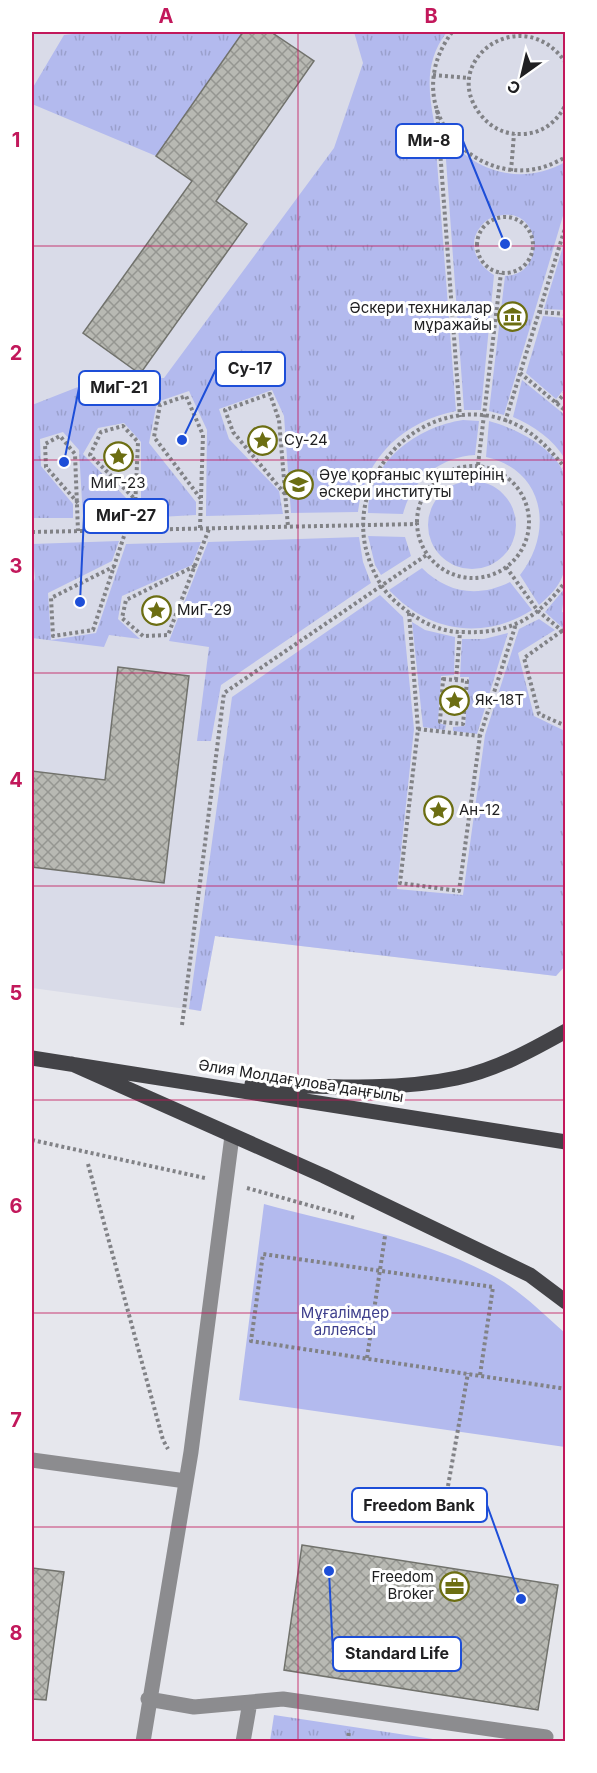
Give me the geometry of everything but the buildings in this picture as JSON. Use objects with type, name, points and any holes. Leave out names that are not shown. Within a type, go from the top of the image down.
[{"type":"main road","points":[[181,1081],[399,1086],[458,1078],[521,1056],[566,1031]]},
{"type":"main road","name":"Әлия Молдағұлова даңғылы","points":[[32,1058],[566,1142]]},
{"type":"main road","points":[[72,1064],[324,1176],[530,1275],[566,1302]]},
{"type":"lane","points":[[143,1742],[148,1699],[186,1481],[232,1136]]},
{"type":"lane","points":[[32,1460],[186,1481]]},
{"type":"lane","points":[[148,1699],[194,1707],[283,1699],[546,1737]]},
{"type":"lane","points":[[243,1742],[250,1702]]},
{"type":"path","points":[[452,32],[440,49],[433,75],[460,417]]},
{"type":"path","points":[[566,63],[557,49],[542,39],[526,33],[510,34],[495,40],[482,50],[473,63],[469,78],[470,94],[476,109],[485,121],[499,130],[514,134],[532,133],[548,126],[561,114],[566,104]]},
{"type":"path","points":[[433,75],[469,78]]},
{"type":"path","points":[[437,110],[444,128],[462,148],[485,163],[511,171],[541,168],[566,157]]},
{"type":"path","points":[[511,171],[514,134]]},
{"type":"path","points":[[508,217],[524,225],[530,232],[533,249],[525,265],[518,270],[501,273],[483,263],[476,245],[478,235],[490,220],[508,217]]},
{"type":"path","points":[[505,422],[565,226]]},
{"type":"path","points":[[478,465],[501,273]]},
{"type":"path","points":[[539,312],[566,314]]},
{"type":"path","points":[[520,373],[566,411]]},
{"type":"path","points":[[556,403],[566,392]]},
{"type":"path","points":[[285,494],[233,432],[225,411],[270,394],[279,420],[288,527]]},
{"type":"path","points":[[200,528],[201,499],[203,435],[186,396],[160,405],[154,437],[201,499]]},
{"type":"path","points":[[566,469],[547,445],[518,426],[485,416],[448,417],[413,432],[386,457],[368,489],[362,525],[369,563],[388,595],[416,619],[451,632],[488,633],[516,624],[550,602],[566,581]]},
{"type":"path","points":[[134,530],[136,500],[138,442],[123,426],[101,432],[90,455],[136,500]]},
{"type":"path","points":[[78,503],[46,467],[45,444],[60,436],[75,454],[78,503],[78,531]]},
{"type":"path","points":[[478,465],[494,470],[509,479],[521,492],[527,509],[529,526],[525,543],[516,558],[506,567],[486,576],[469,578],[450,573],[434,562],[422,547],[417,524],[418,509],[425,491],[438,477],[456,468],[478,465]]},
{"type":"path","points":[[32,532],[417,524]]},
{"type":"path","points":[[195,566],[126,600],[122,618],[143,636],[168,635],[195,566],[209,529]]},
{"type":"path","points":[[114,566],[51,598],[53,636],[93,630],[126,530]]},
{"type":"path","points":[[182,1025],[225,693],[428,554]]},
{"type":"path","points":[[506,567],[538,610],[564,632],[524,658],[539,714],[566,726]]},
{"type":"path","points":[[409,613],[418,729],[400,883],[459,891],[480,736],[516,624]]},
{"type":"path","points":[[456,680],[460,632]]},
{"type":"path","points":[[443,679],[456,680],[467,681],[463,724],[440,722],[443,679]]},
{"type":"path","points":[[450,733],[451,723]]},
{"type":"path","points":[[418,729],[480,736]]},
{"type":"path","points":[[32,1140],[227,1182],[361,1220]]},
{"type":"path","points":[[88,1164],[163,1440],[186,1481]]},
{"type":"path","points":[[367,1358],[385,1236]]},
{"type":"path","points":[[480,1375],[493,1287],[263,1254],[251,1341],[566,1389]]},
{"type":"path","points":[[448,1486],[468,1373]]},
{"type":"shaded area","name":"Әуе қорғаныс күштерінің әскери институты","points":[[32,32],[565,32],[565,966],[556,976],[215,936],[201,1011],[32,988]]},
{"type":"green space","points":[[91,32],[243,32],[156,156],[32,104],[32,89],[64,35]]},
{"type":"green space","points":[[354,32],[447,32],[435,53],[432,64],[430,98],[434,122],[456,411],[420,423],[390,445],[378,459],[369,475],[358,512],[291,513],[284,416],[272,390],[219,409],[229,439],[279,491],[283,514],[206,516],[207,430],[189,391],[157,402],[149,443],[196,502],[196,515],[141,518],[141,442],[124,423],[98,428],[83,454],[131,503],[132,515],[83,518],[79,450],[63,432],[40,439],[41,466],[73,504],[73,518],[32,518],[32,405],[106,376],[164,378],[334,148],[363,63]]},
{"type":"green space","points":[[444,132],[455,146],[469,157],[483,166],[498,171],[515,174],[531,173],[548,170],[565,162],[565,209],[504,415],[489,411],[505,276],[518,273],[527,265],[533,255],[532,232],[526,222],[516,216],[503,215],[489,219],[477,232],[475,253],[482,265],[494,275],[481,410],[464,410]]},
{"type":"green space","points":[[565,240],[565,310],[544,309]]},
{"type":"green space","points":[[543,316],[565,318],[565,388],[556,399],[526,373]]},
{"type":"green space","points":[[522,380],[565,415],[565,459],[555,445],[542,434],[513,417]]},
{"type":"green space","points":[[463,420],[479,421],[475,455],[451,460],[430,472],[413,490],[403,514],[368,513],[370,495],[377,478],[386,463],[398,450],[428,430]]},
{"type":"green space","points":[[489,421],[523,435],[546,450],[556,460],[566,481],[564,572],[556,588],[539,605],[520,575],[531,558],[537,540],[540,522],[538,505],[532,489],[521,475],[506,464],[486,457]]},
{"type":"green space","points":[[472,481],[489,485],[503,494],[512,508],[516,525],[512,542],[503,556],[489,565],[472,569],[455,565],[441,556],[432,542],[428,525],[432,508],[441,494],[455,485]]},
{"type":"green space","points":[[368,536],[405,537],[411,556],[381,575],[375,565]]},
{"type":"green space","points":[[359,537],[363,562],[371,583],[221,685],[211,741],[197,741],[209,647],[169,641],[208,542]]},
{"type":"green space","points":[[119,541],[112,561],[48,593],[51,640],[96,633],[126,544],[201,542],[192,565],[122,596],[118,619],[140,639],[109,635],[104,647],[32,638],[32,589],[35,578],[32,544]]},
{"type":"green space","points":[[422,568],[442,583],[463,590],[486,590],[510,582],[532,610],[513,620],[494,626],[457,627],[438,623],[404,604],[389,590]]},
{"type":"green space","points":[[565,588],[562,612],[565,613],[565,630],[545,612]]},
{"type":"green space","points":[[380,595],[403,617],[414,729],[397,889],[463,895],[485,735],[519,629],[539,619],[555,630],[518,653],[534,716],[565,731],[565,966],[556,976],[215,936],[201,1011],[189,1009],[232,697]]},
{"type":"green space","points":[[412,622],[425,630],[455,637],[454,675],[441,676],[438,723],[446,725],[445,730],[423,727]]},
{"type":"green space","points":[[508,633],[477,734],[453,731],[453,727],[465,726],[469,677],[460,677],[462,639],[484,639]]},
{"type":"green space","name":"Мұғалімдер аллеясы","points":[[264,1204],[377,1232],[433,1249],[486,1272],[528,1300],[565,1333],[565,1447],[239,1400]]},
{"type":"green space","points":[[274,1715],[446,1741],[270,1741]]},
{"type":"place","name":"Ми-8","points":[[505,244]]},
{"type":"place","name":"Әскери техникалар мұражайы","points":[[513,317]]},
{"type":"place","name":"Су-17","points":[[182,440]]},
{"type":"place","name":"Су-24","points":[[263,440]]},
{"type":"place","name":"МиГ-23","points":[[118,456]]},
{"type":"place","name":"МиГ-21","points":[[64,462]]},
{"type":"place","name":"Әуе қорғаныс күштерінің әскери институты","points":[[298,484]]},
{"type":"place","name":"МиГ-27","points":[[80,602]]},
{"type":"place","name":"МиГ-29","points":[[156,610]]},
{"type":"place","name":"Як-18Т","points":[[454,700]]},
{"type":"place","name":"Ан-12","points":[[438,810]]},
{"type":"place","name":"Standard Life","points":[[329,1571]]},
{"type":"place","name":"Freedom Broker","points":[[455,1586]]},
{"type":"place","name":"Freedom Bank","points":[[521,1599]]}]
